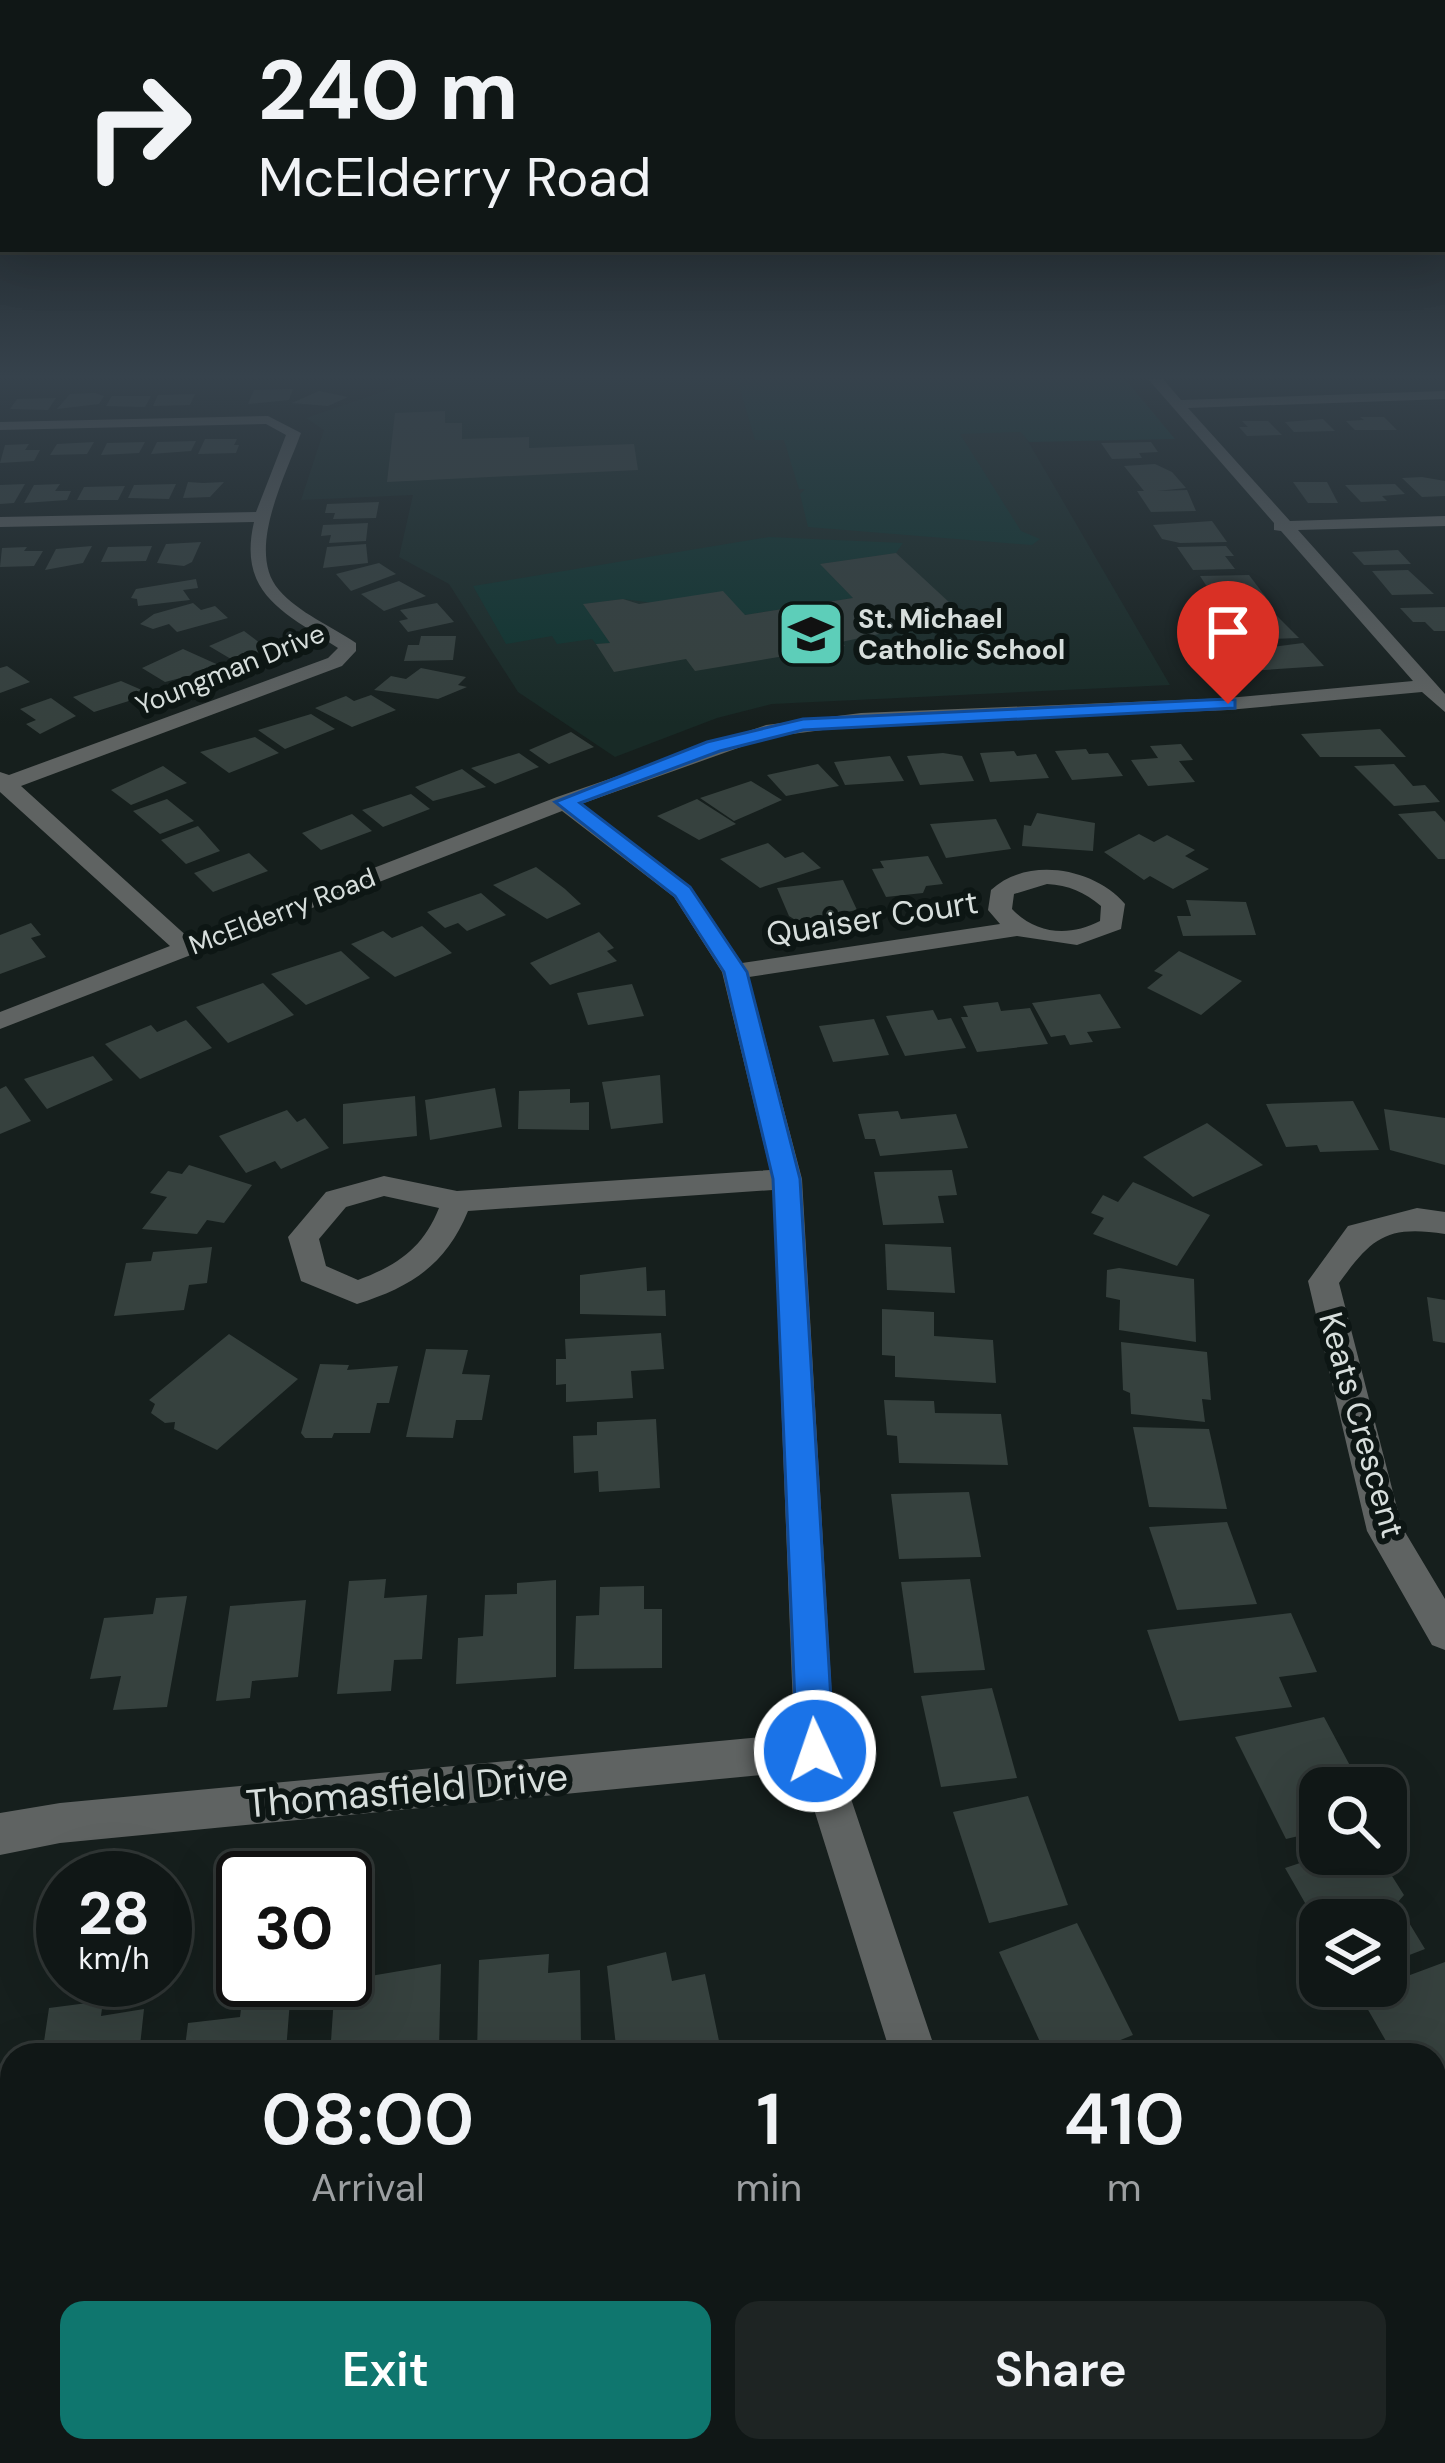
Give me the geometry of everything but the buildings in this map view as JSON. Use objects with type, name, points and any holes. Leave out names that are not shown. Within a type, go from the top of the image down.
[{"type":"street","name":"Youngman Drive","points":[[2,783],[335,662],[350,647],[270,591],[260,572],[255,551],[274,494]]},
{"type":"street","points":[[1253,494],[1445,706]]},
{"type":"street","points":[[0,522],[266,518]]},
{"type":"street","points":[[1280,526],[1445,521]]},
{"type":"street","name":"McElderry Road","points":[[0,1021],[713,746],[803,725],[1228,704],[1425,686]]},
{"type":"street","points":[[2,783],[187,948]]},
{"type":"street","points":[[565,802],[683,892],[735,972],[787,1179],[815,1751],[910,2043]]},
{"type":"street","name":"Quaiser Court","points":[[735,972],[1018,929]]},
{"type":"street","points":[[457,1201],[442,1239],[414,1273],[357,1292],[312,1273],[303,1237],[336,1199],[383,1186],[457,1201],[787,1179]]},
{"type":"street","name":"Keats Crescent","points":[[1445,1223],[1418,1219],[1359,1234],[1323,1281],[1385,1531],[1445,1633]]},
{"type":"street","name":"Thomasfield Drive","points":[[0,1834],[60,1823],[815,1751]]},
{"type":"shaded area","name":"St. Michael Catholic School","points":[[303,494],[1059,494],[1170,685],[772,704],[717,718],[615,757],[518,692],[449,584],[399,557],[413,495],[301,500]]},
{"type":"green space","points":[[800,494],[998,494],[1021,531],[1040,539],[1032,545],[808,527]]},
{"type":"green space","points":[[769,537],[903,543],[896,553],[821,564],[853,598],[745,615],[623,599],[585,604],[610,643],[596,644],[592,639],[557,644],[552,636],[506,644],[473,586]]},
{"type":"place","name":"St. Michael Catholic School","points":[[811,634]]},
{"type":"route","points":[[815,1751],[787,1179],[735,972],[683,892],[565,802],[766,730],[861,719],[1228,704]]}]
